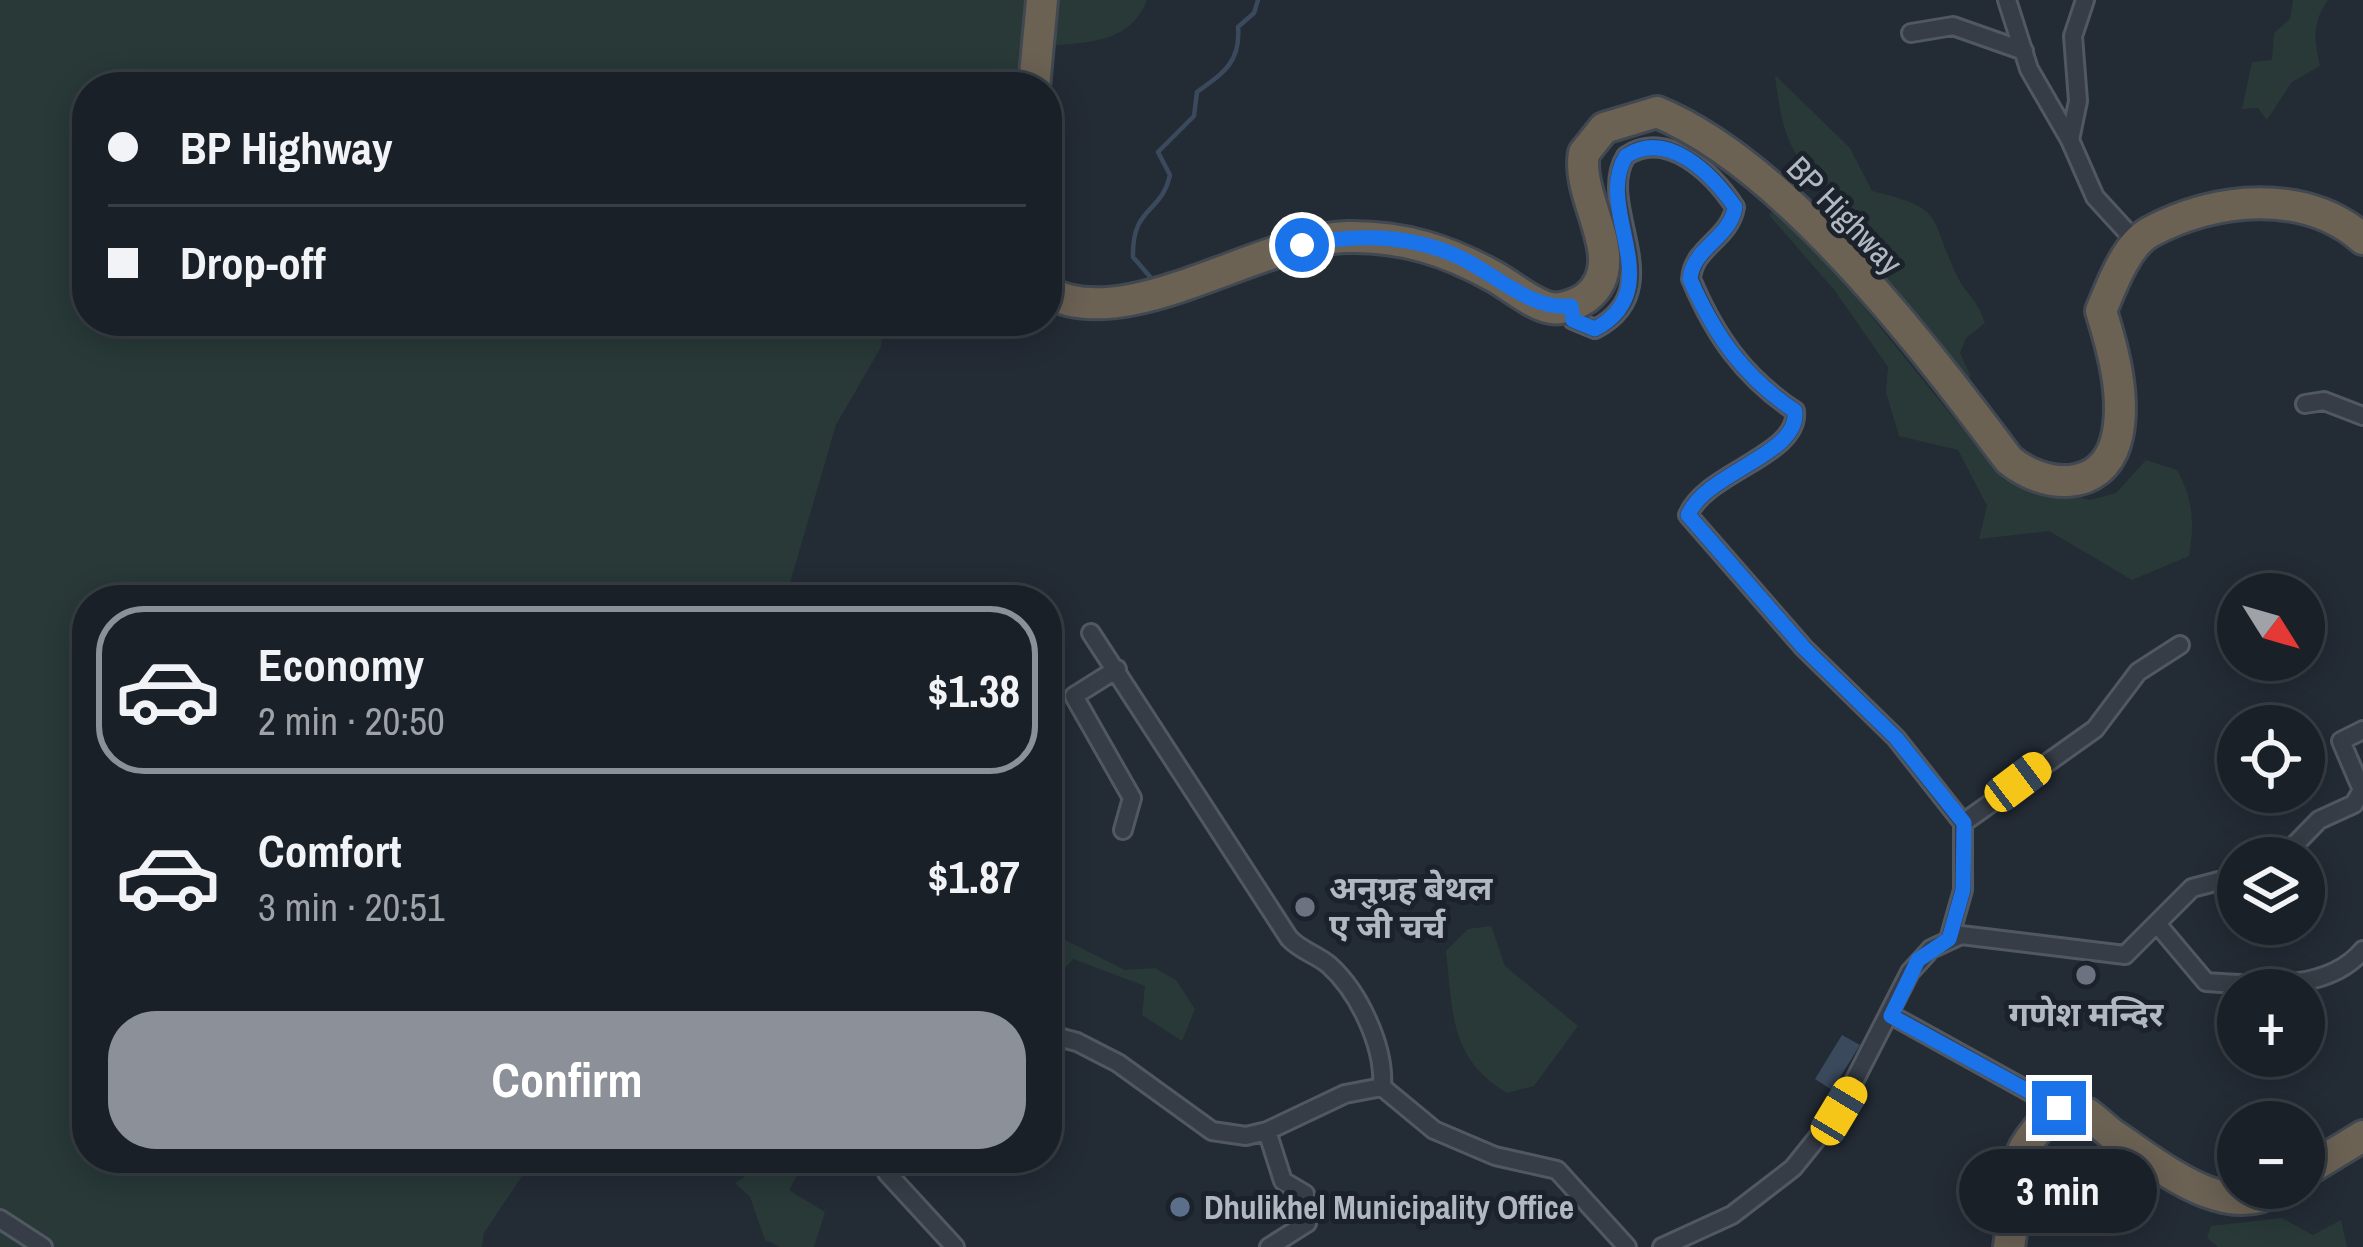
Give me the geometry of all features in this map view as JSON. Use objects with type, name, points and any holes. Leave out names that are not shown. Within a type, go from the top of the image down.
[{"type":"highway","points":[[1035,72],[1042,0]]},
{"type":"highway","name":"BP Highway","points":[[1571,306],[1598,285],[1607,258],[1588,203],[1584,153],[1604,128],[1657,112],[1712,140],[1795,205],[2009,460],[2042,480],[2063,484],[2082,480],[2103,464],[2116,442],[2115,353],[2101,311],[2138,244]]},
{"type":"highway","points":[[2138,244],[2148,232],[2195,215],[2260,202],[2300,207],[2363,239]]},
{"type":"highway","points":[[1062,297],[1080,303],[1114,303],[1302,245],[1368,237],[1458,256],[1551,308],[1571,306]]},
{"type":"highway","points":[[2009,1247],[2020,1151],[2035,1127],[2059,1108],[2088,1114],[2113,1135],[2204,1191],[2217,1193]]},
{"type":"highway","points":[[2325,1159],[2363,1136]]},
{"type":"street","points":[[2007,0],[2037,87],[2070,140],[2095,197],[2138,244]]},
{"type":"street","points":[[2070,140],[2078,101],[2073,36],[2086,0]]},
{"type":"street","points":[[1911,33],[1953,26],[2024,51]]},
{"type":"street","points":[[1571,306],[1573,320],[1595,329],[1614,316],[1626,293],[1632,255],[1617,178],[1626,156],[1645,146],[1676,152],[1722,188],[1735,207],[1731,224],[1700,255],[1690,279],[1732,356],[1752,382],[1795,411],[1796,420],[1787,439],[1696,494],[1688,515],[1804,648],[1896,738],[1964,823],[1963,890],[1949,939]]},
{"type":"street","points":[[2305,404],[2324,401],[2363,416]]},
{"type":"street","points":[[1091,633],[1289,938],[1332,968],[1360,1006],[1376,1045],[1382,1087],[1434,1130],[1496,1156],[1557,1170],[1627,1247]]},
{"type":"street","points":[[1964,823],[2095,729],[2138,672],[2180,645]]},
{"type":"street","points":[[1117,668],[1074,695],[1132,798],[1123,830]]},
{"type":"street","points":[[2302,837],[2319,820],[2354,804],[2362,790],[2341,741],[2363,730]]},
{"type":"street","points":[[1662,1247],[1732,1215],[1793,1168],[1839,1111],[1918,960],[1949,939],[1990,937],[2125,955],[2192,888],[2217,881]]},
{"type":"street","points":[[2158,926],[2206,982],[2300,982],[2347,970],[2363,950]]},
{"type":"street","points":[[1891,1016],[2059,1108]]},
{"type":"street","points":[[1062,1040],[1118,1063],[1212,1131],[1246,1136],[1345,1094],[1382,1087]]},
{"type":"street","points":[[1267,1131],[1283,1181],[1305,1194],[1307,1223],[1269,1247]]},
{"type":"street","points":[[893,1173],[956,1247]]},
{"type":"street","points":[[0,1219],[43,1247]]},
{"type":"shaded area","points":[[0,0],[1037,0],[1029,72],[72,72],[72,336],[882,336],[881,347],[836,425],[789,585],[72,585],[72,1173],[524,1173],[484,1233],[482,1247],[0,1247]]},
{"type":"shaded area","points":[[1051,0],[1147,0],[1140,14],[1119,33],[1046,46]]},
{"type":"shaded area","points":[[2293,0],[2328,0],[2316,32],[2320,66],[2292,82],[2267,120],[2258,108],[2242,109],[2252,62],[2272,60],[2274,33],[2290,19]]},
{"type":"shaded area","points":[[1775,75],[1850,148],[1872,191],[1913,203],[1932,217],[1957,276],[1985,323],[1966,338],[1960,353],[1971,376],[1963,384],[1835,239],[1830,212],[1834,199],[1791,144]]},
{"type":"shaded area","points":[[1775,209],[1838,275],[2004,480],[2090,500],[2116,493],[2146,460],[2177,470],[2191,512],[2189,556],[2132,580],[2049,531],[1979,539],[1987,506],[1958,450],[1899,436],[1886,392],[1888,367],[1835,291],[1769,215]]},
{"type":"shaded area","points":[[1491,926],[1505,966],[1578,1026],[1534,1086],[1507,1093],[1474,1065],[1464,1049],[1453,1014],[1446,951],[1468,929]]},
{"type":"shaded area","points":[[1062,938],[1125,970],[1155,968],[1176,980],[1195,1009],[1182,1041],[1142,1015],[1145,986],[1073,959],[1062,971]]},
{"type":"shaded area","points":[[750,1173],[798,1173],[789,1190],[825,1212],[814,1247],[780,1247],[765,1240],[750,1197],[735,1183]]},
{"type":"shaded area","points":[[2282,1218],[2313,1235],[2341,1220],[2347,1247],[2218,1247],[2207,1238],[2211,1226]]},
{"type":"water","points":[[1842,1035],[1860,1045],[1832,1090],[1815,1079]]},
{"type":"waterway","points":[[1152,279],[1133,257],[1137,228],[1170,175],[1158,152],[1194,116],[1197,92],[1229,65],[1237,49],[1238,27],[1254,13],[1258,0]]},
{"type":"place","name":"अनुग्रह बेथल ए जी चर्च","points":[[1305,907]]},
{"type":"place","name":"गणेश मन्दिर","points":[[2086,975]]},
{"type":"place","name":"Dhulikhel Municipality Office","points":[[1180,1207]]},
{"type":"route","points":[[1302,245],[1339,237],[1423,245],[1458,256],[1551,308],[1571,306],[1573,320],[1595,329],[1614,316],[1630,279],[1632,255],[1617,178],[1626,156],[1645,146],[1676,152],[1722,188],[1735,207],[1731,224],[1700,255],[1690,279],[1732,356],[1752,382],[1795,411],[1796,420],[1787,439],[1696,494],[1688,515],[1804,648],[1896,738],[1964,823],[1963,890],[1949,939],[1918,960],[1891,1016],[2059,1108]]}]
